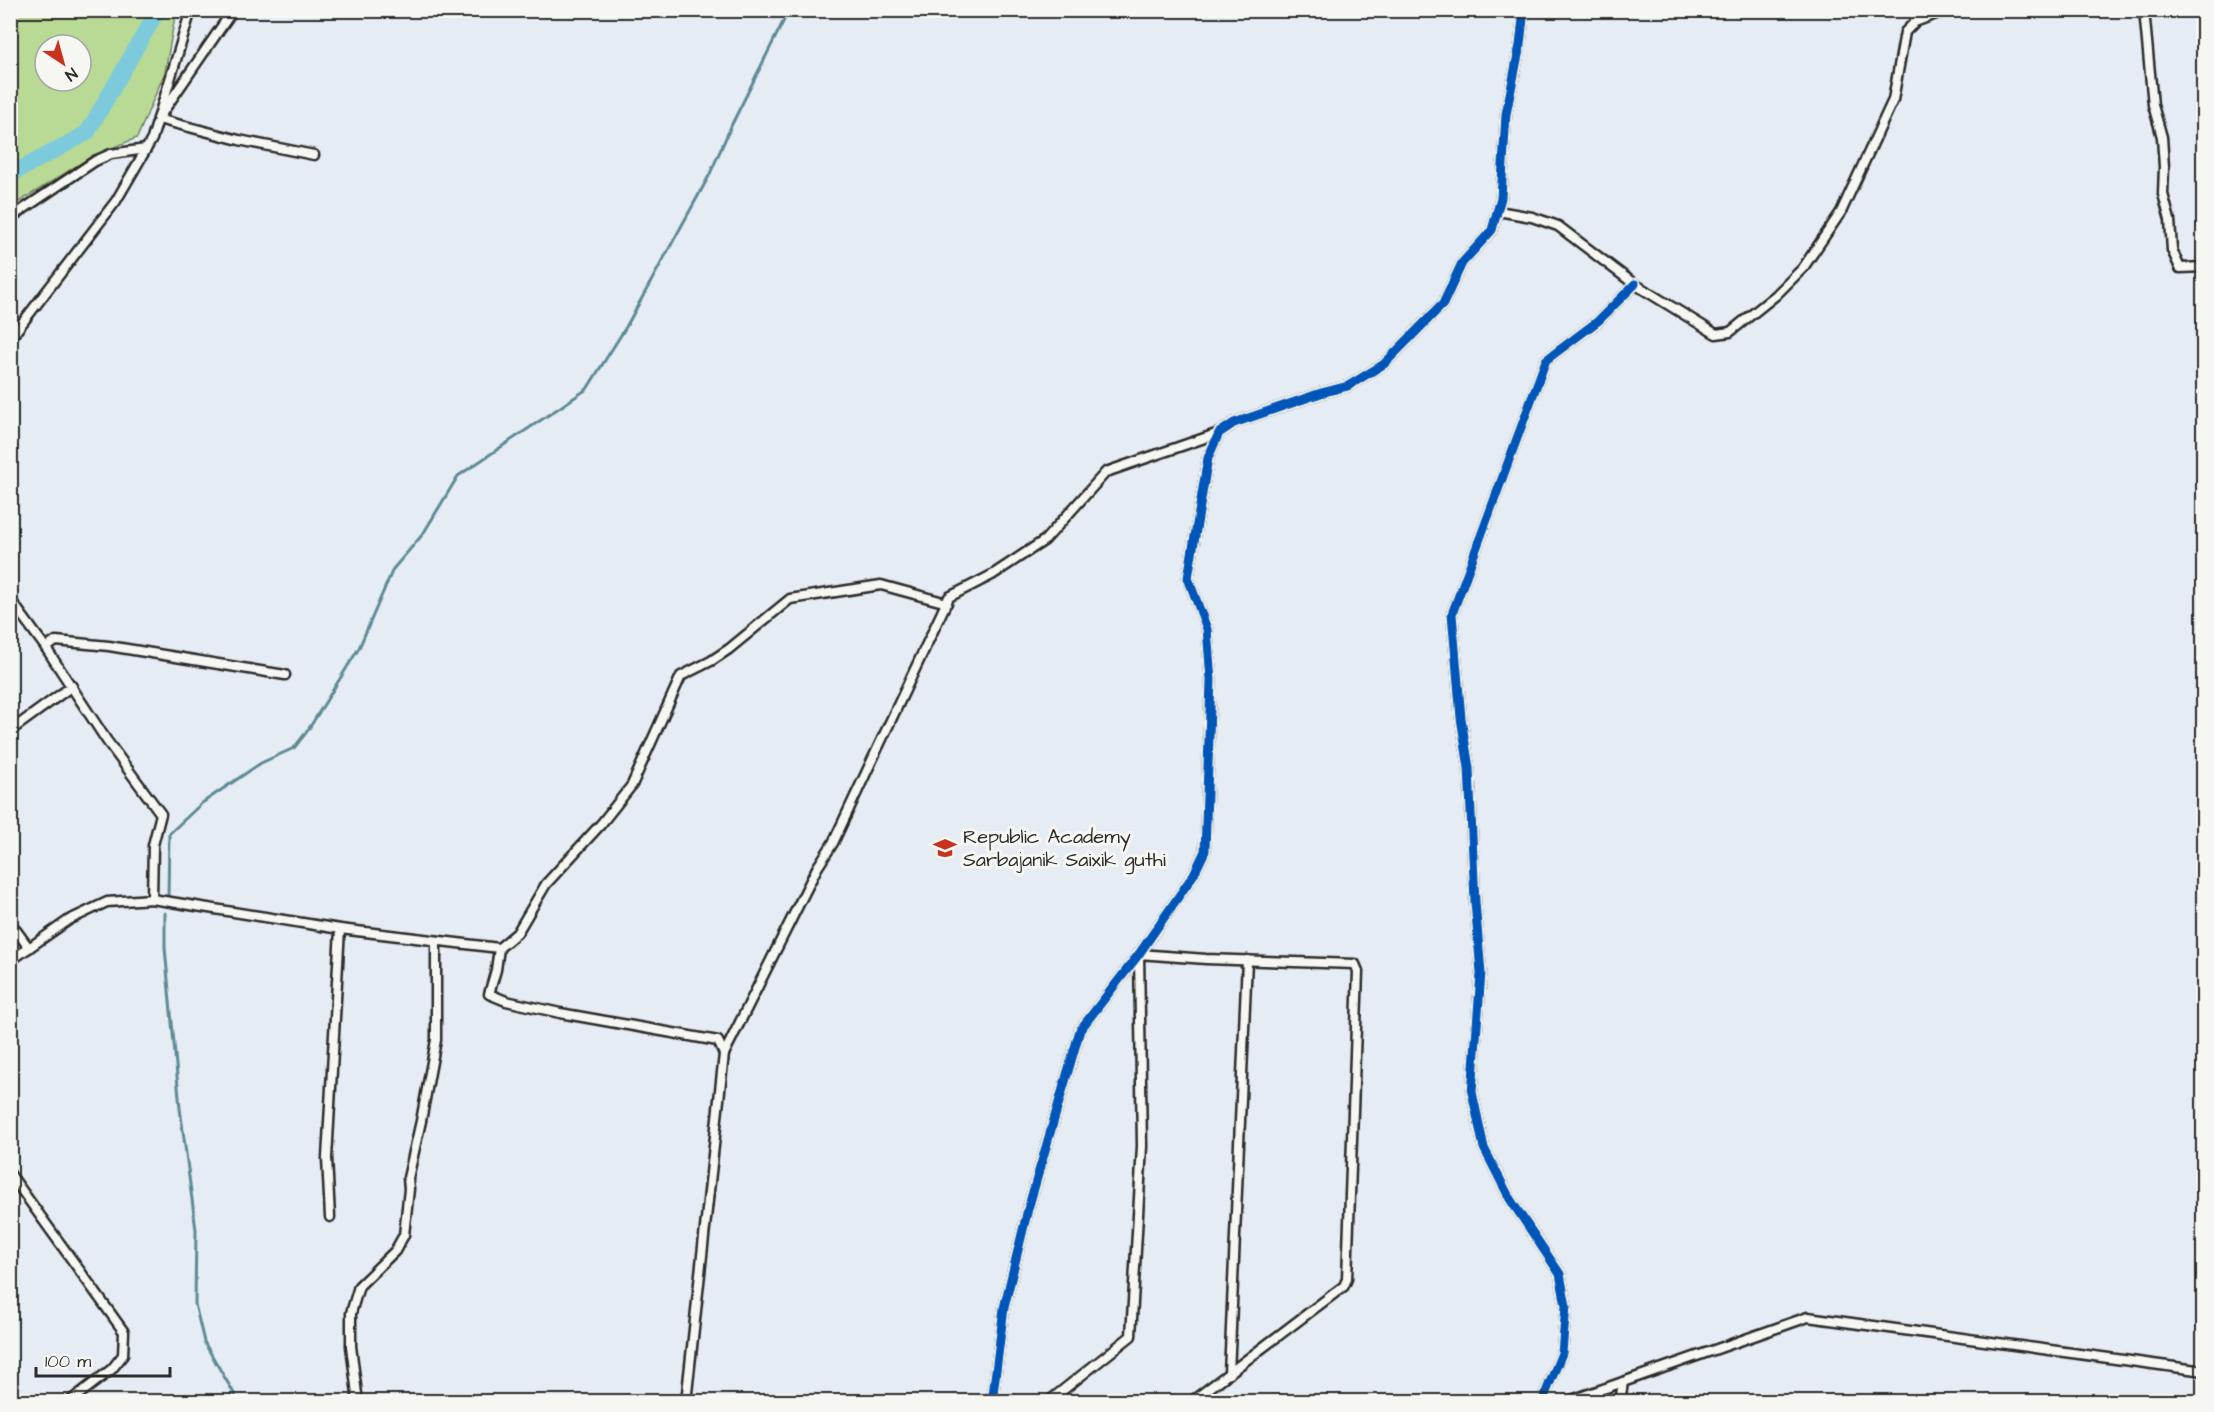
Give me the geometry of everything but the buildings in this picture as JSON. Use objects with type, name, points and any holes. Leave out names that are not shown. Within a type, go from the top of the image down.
[{"type":"street","points":[[10,339],[116,201],[152,139],[191,10]]},
{"type":"street","points":[[158,119],[233,10]]},
{"type":"street","points":[[698,1401],[686,1401],[724,1054],[817,868],[833,843],[949,597],[992,575],[1044,540],[1106,471],[1219,433],[1234,423],[1348,386],[1384,364],[1443,304],[1462,263],[1492,230],[1498,211],[1501,198],[1506,114],[1520,45],[1524,10]]},
{"type":"street","points":[[1498,211],[1532,217],[1558,226],[1635,284],[1716,334],[1730,332],[1776,295],[1803,268],[1841,212],[1893,100],[1905,32],[1915,22],[1947,10]]},
{"type":"street","points":[[2144,10],[2152,105],[2162,137],[2163,194],[2170,220],[2172,250],[2180,268],[2204,267]]},
{"type":"street","points":[[158,119],[239,140],[314,155]]},
{"type":"street","points":[[10,218],[95,161],[111,154],[146,149]]},
{"type":"street","points":[[1542,1401],[1562,1353],[1566,1306],[1560,1274],[1510,1199],[1484,1148],[1472,1092],[1481,973],[1475,902],[1469,768],[1461,718],[1452,614],[1546,360],[1598,321],[1635,284]]},
{"type":"street","points":[[992,1401],[1004,1308],[1028,1209],[1080,1030],[1139,954],[1194,874],[1205,851],[1211,680],[1207,628],[1188,578],[1208,458],[1219,433]]},
{"type":"street","points":[[724,1054],[718,1041],[560,1013],[506,1001],[489,994],[499,948],[517,933],[546,884],[601,824],[632,785],[681,675],[711,661],[729,649],[790,599],[881,585],[947,603]]},
{"type":"street","points":[[10,599],[72,686],[107,741],[161,814],[153,845],[152,899]]},
{"type":"street","points":[[46,648],[56,641],[109,646],[285,675]]},
{"type":"street","points":[[10,731],[72,686]]},
{"type":"street","points":[[10,961],[69,920],[107,902],[152,899],[340,929],[499,948]]},
{"type":"street","points":[[10,922],[29,948]]},
{"type":"street","points":[[330,1217],[327,1158],[340,929]]},
{"type":"street","points":[[358,1401],[351,1346],[351,1313],[359,1286],[395,1251],[404,1235],[408,1178],[422,1120],[436,1040],[436,941]]},
{"type":"street","points":[[1139,954],[1355,964],[1357,967],[1349,1268],[1344,1286],[1191,1401]]},
{"type":"street","points":[[1048,1401],[1131,1336],[1142,1146],[1139,954]]},
{"type":"street","points":[[1229,1374],[1246,960]]},
{"type":"street","points":[[10,1174],[124,1332],[123,1355],[112,1369],[69,1401]]},
{"type":"street","points":[[1566,1401],[1808,1317],[2204,1371]]},
{"type":"street","points":[[1620,1401],[1623,1382]]},
{"type":"green space","points":[[11,10],[176,11],[165,72],[137,138],[94,155],[11,207]]},
{"type":"waterway","points":[[10,175],[87,133],[158,10]]},
{"type":"waterway","points":[[168,898],[169,834],[202,803],[261,763],[294,748],[308,730],[359,648],[393,569],[423,534],[458,476],[587,389],[626,327],[709,176],[732,124],[789,10]]},
{"type":"waterway","points":[[165,913],[165,948],[180,1108],[196,1230],[195,1304],[204,1342],[239,1402]]},
{"type":"cycle path","points":[[992,1402],[1004,1308],[1028,1209],[1080,1030],[1139,954],[1194,874],[1205,851],[1211,680],[1207,629],[1188,578],[1208,458],[1219,433],[1234,423],[1348,386],[1384,364],[1443,304],[1462,263],[1492,230],[1501,198],[1506,114],[1520,45],[1524,10]]},
{"type":"cycle path","points":[[1542,1402],[1562,1353],[1566,1306],[1560,1274],[1510,1199],[1484,1148],[1472,1092],[1481,973],[1475,902],[1469,768],[1461,718],[1452,614],[1546,360],[1598,321],[1635,284]]},
{"type":"place","name":"Republic Academy Sarbajanik Saixik guthi","points":[[945,848]]}]
